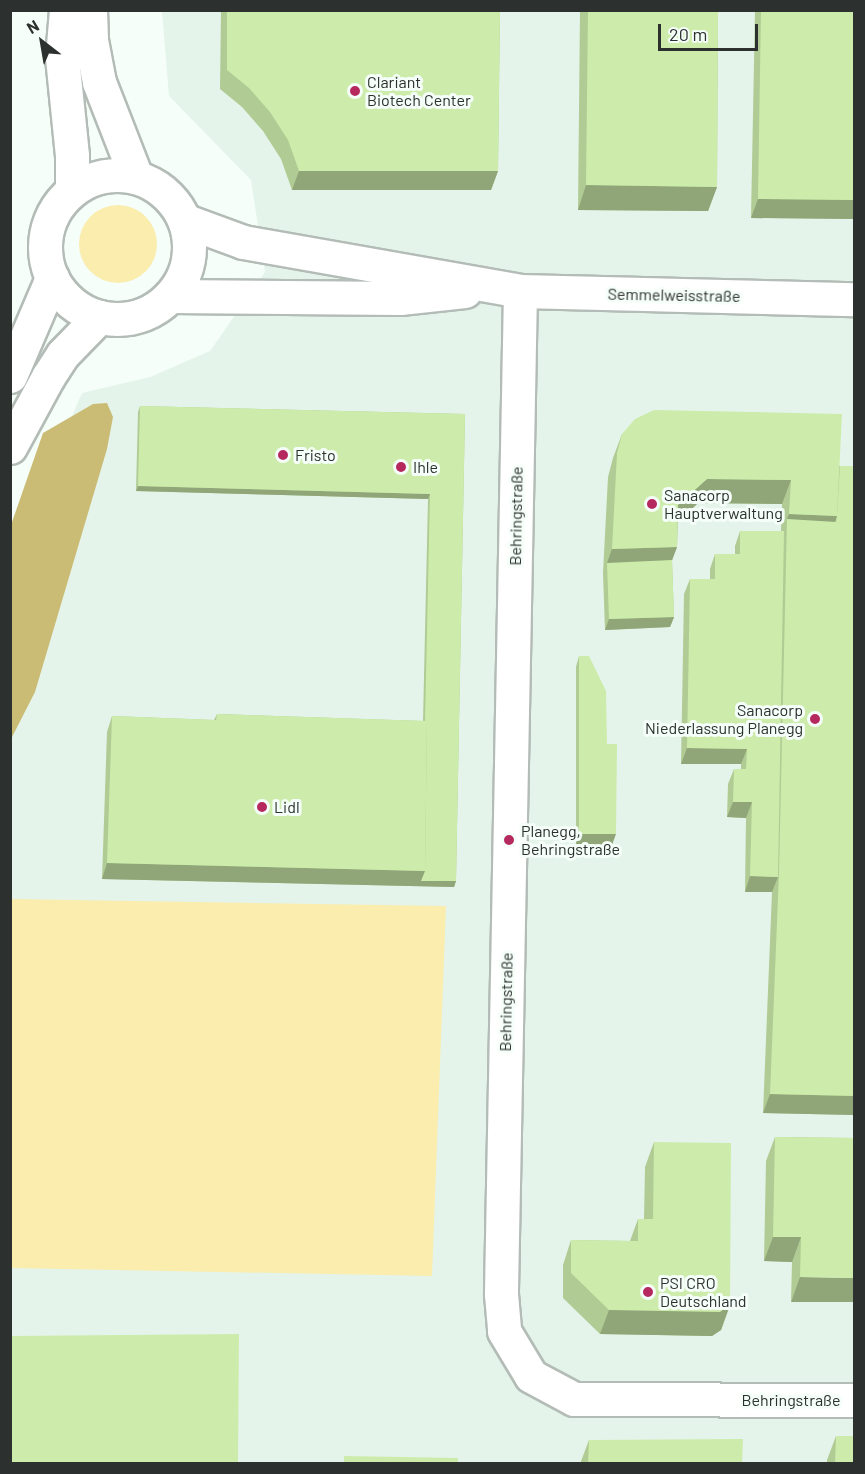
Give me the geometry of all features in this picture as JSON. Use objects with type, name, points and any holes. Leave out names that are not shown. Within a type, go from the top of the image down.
[{"type":"street","points":[[66,10],[62,57],[72,155],[72,190]]},
{"type":"street","points":[[90,10],[91,40],[99,82],[136,177]]},
{"type":"street","points":[[114,175],[136,177],[154,185],[169,197],[186,221],[189,248],[187,266],[170,296],[155,309],[118,320],[99,317],[80,309],[63,296],[52,278],[46,260],[45,242],[49,224],[58,205],[72,190],[92,180],[114,175]]},
{"type":"street","name":"Semmelweisstraße","points":[[186,221],[243,242],[507,289]]},
{"type":"street","points":[[10,376],[52,278]]},
{"type":"street","name":"Semmelweisstraße","points":[[170,296],[400,298],[507,289],[855,299]]},
{"type":"street","name":"Behringstraße","points":[[507,289],[501,1294],[504,1331],[531,1376],[574,1399],[855,1400]]},
{"type":"street","points":[[10,447],[63,354],[99,317]]},
{"type":"shaded area","points":[[162,11],[854,11],[854,1463],[11,1464],[11,557],[82,393],[150,377],[210,351],[265,272],[251,180],[169,96]]},
{"type":"shaded area","points":[[118,205],[133,208],[145,217],[154,229],[157,244],[154,259],[145,271],[133,280],[118,283],[103,280],[91,271],[82,259],[79,244],[82,229],[91,217],[103,208]]},
{"type":"shaded area","points":[[107,403],[113,417],[107,449],[35,692],[11,739],[11,525],[43,433],[93,404]]},
{"type":"shaded area","points":[[11,899],[446,906],[432,1276],[11,1268]]},
{"type":"building","points":[[227,10],[500,10],[498,171],[299,171],[288,140],[270,112],[249,88],[227,70]]},
{"type":"building","points":[[588,10],[718,10],[717,187],[586,185]]},
{"type":"building","points":[[761,10],[855,10],[855,200],[758,199]]},
{"type":"building","points":[[140,406],[465,414],[456,881],[421,881],[425,871],[427,721],[425,721],[430,494],[138,486]]},
{"type":"building","name":"Sanacorp Hauptverwaltung","points":[[654,410],[842,414],[837,516],[789,514],[791,480],[707,479],[678,505],[677,547],[612,549],[617,453],[622,434],[635,419]]},
{"type":"building","name":"Sanacorp Niederlassung Planegg","points":[[840,466],[855,466],[855,1096],[770,1094],[779,873],[787,519],[836,522]]},
{"type":"building","points":[[740,531],[784,531],[778,877],[750,876],[752,802],[733,802],[734,769],[746,769],[747,749],[687,748],[690,579],[715,579],[715,554],[740,554]]},
{"type":"building","points":[[672,560],[674,617],[609,619],[607,563]]},
{"type":"building","points":[[579,656],[589,656],[606,691],[607,744],[617,744],[616,834],[579,834]]},
{"type":"building","name":"Lidl","points":[[217,714],[427,721],[425,871],[107,863],[112,716],[216,720]]},
{"type":"building","points":[[775,1137],[855,1138],[855,1278],[800,1277],[801,1237],[773,1237]]},
{"type":"building","points":[[654,1142],[731,1143],[730,1305],[720,1312],[609,1310],[571,1273],[571,1240],[638,1241],[638,1219],[653,1219]]},
{"type":"building","points":[[239,1334],[238,1464],[10,1464],[10,1336]]},
{"type":"building","points":[[836,1436],[855,1436],[855,1464],[835,1464]]},
{"type":"building","points":[[743,1439],[742,1464],[588,1464],[589,1440]]},
{"type":"building","points":[[344,1456],[458,1458],[458,1464],[344,1464]]},
{"type":"place","name":"Clariant Biotech Center","points":[[355,91]]},
{"type":"place","name":"Fristo","points":[[283,455]]},
{"type":"place","name":"Ihle","points":[[401,467]]},
{"type":"place","name":"Sanacorp Hauptverwaltung","points":[[652,504]]},
{"type":"place","name":"Sanacorp Niederlassung Planegg","points":[[815,719]]},
{"type":"place","name":"Lidl","points":[[262,807]]},
{"type":"place","name":"Planegg, Behringstraße","points":[[509,840]]},
{"type":"place","name":"PSI CRO Deutschland","points":[[648,1292]]}]
